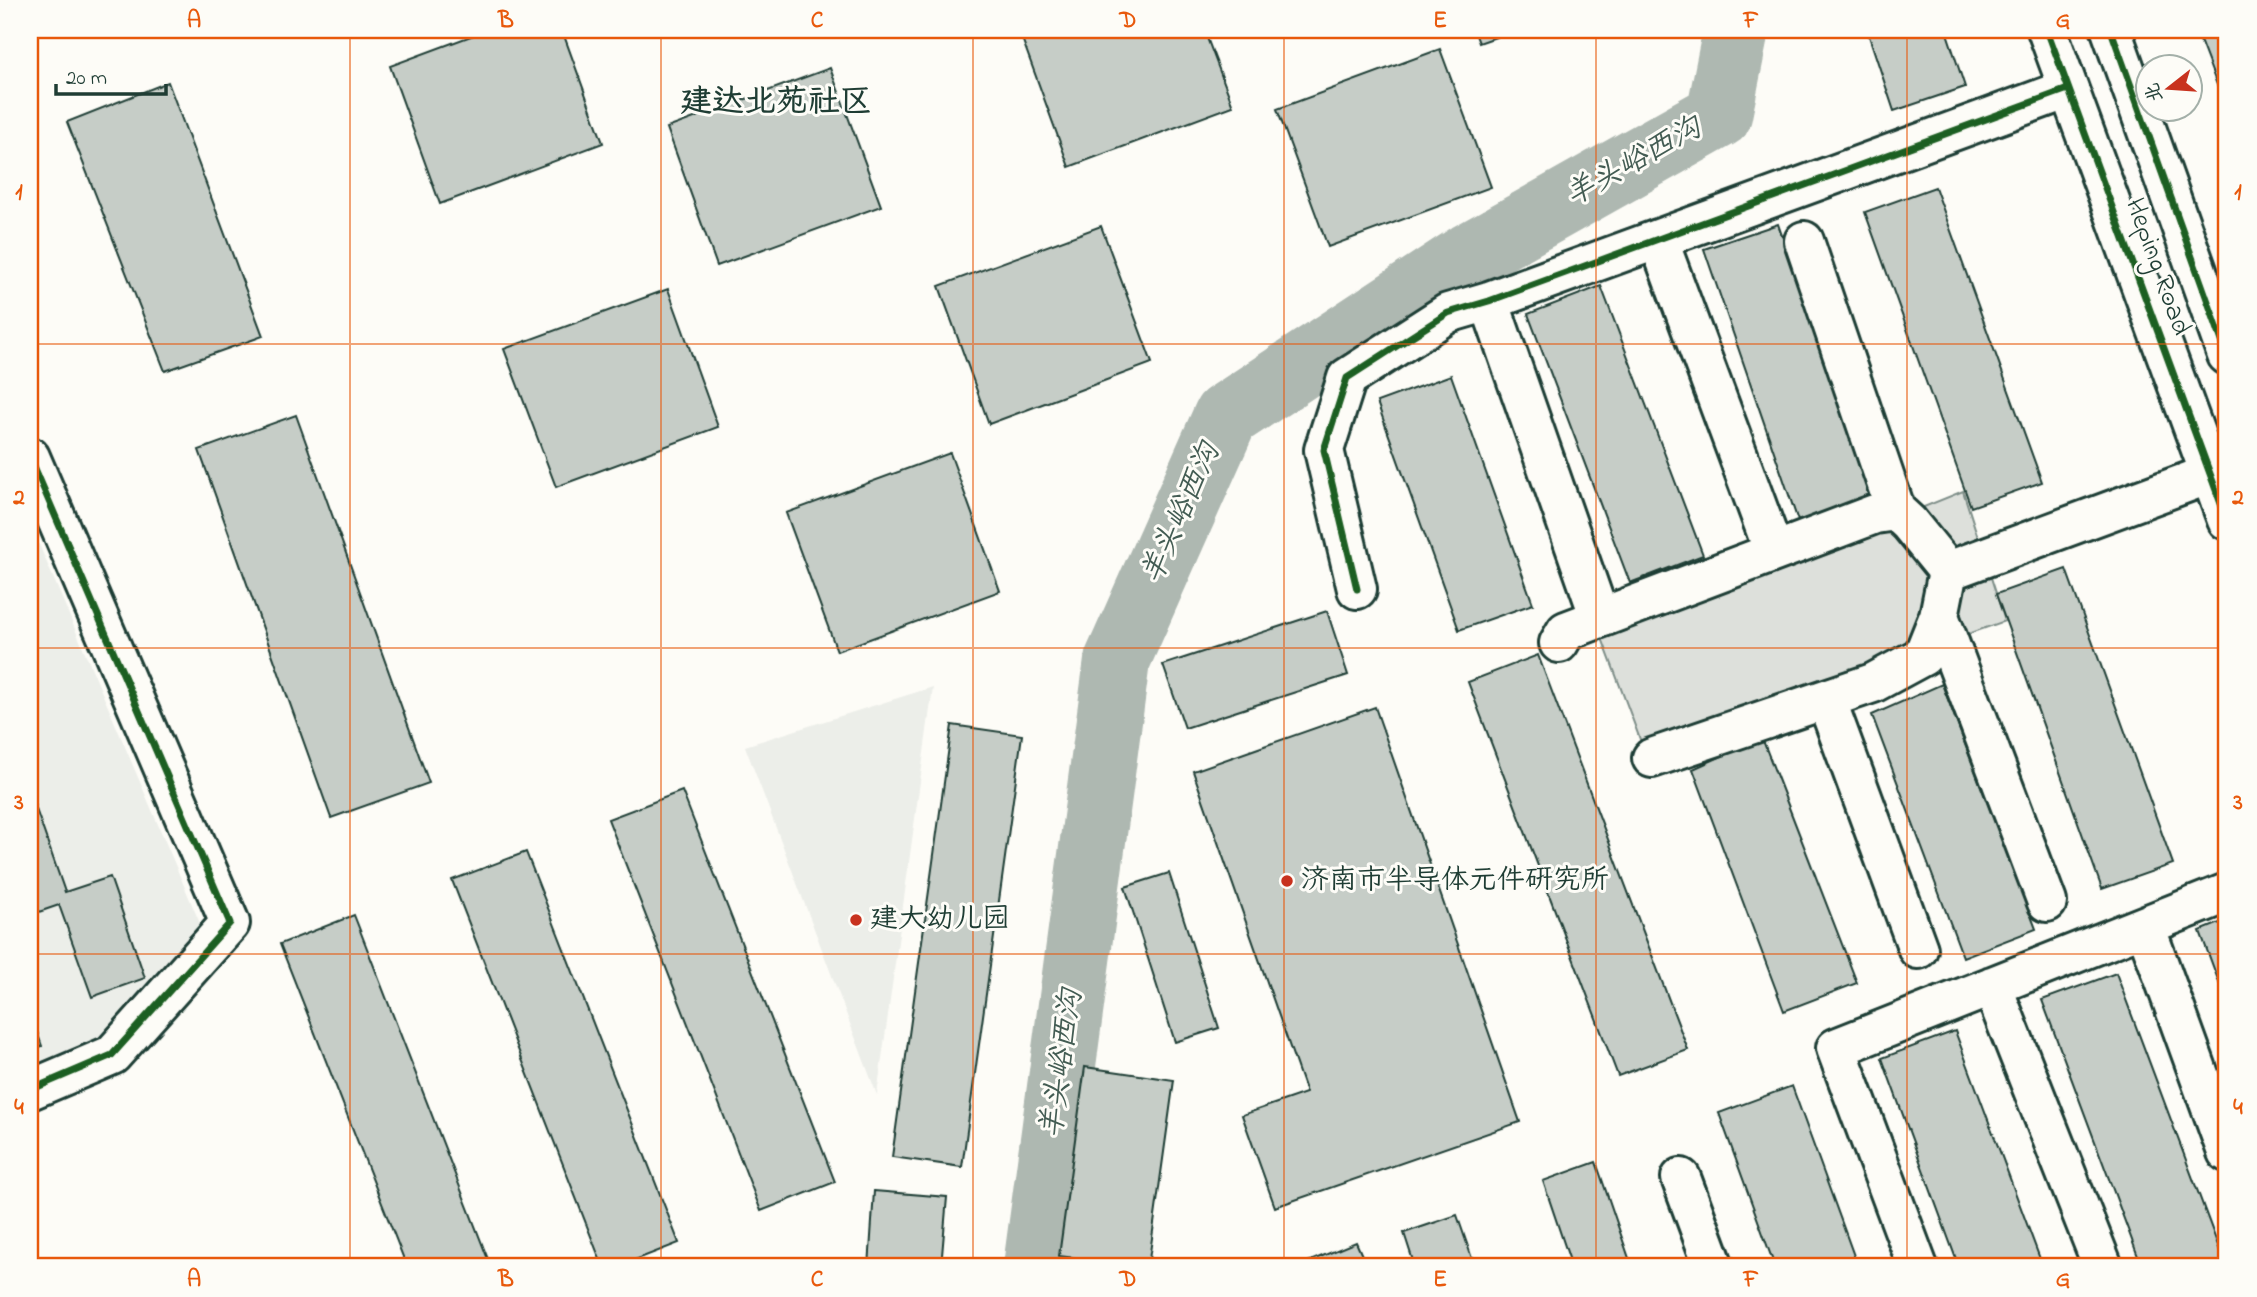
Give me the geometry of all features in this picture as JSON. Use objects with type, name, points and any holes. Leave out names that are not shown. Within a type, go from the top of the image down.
[{"type":"street","name":"Heping Road","points":[[2047,30],[2227,520]]},
{"type":"street","name":"Heping Road","points":[[2111,30],[2227,355]]},
{"type":"street","points":[[1357,589],[1324,450],[1347,378],[1448,313],[1489,301],[2068,89]]},
{"type":"street","points":[[1658,239],[1774,552]]},
{"type":"street","points":[[1804,241],[1896,511],[1948,571]]},
{"type":"street","points":[[1489,301],[1600,618]]},
{"type":"street","points":[[30,457],[230,923],[112,1055],[30,1090]]},
{"type":"street","points":[[1948,571],[2210,474]]},
{"type":"street","points":[[1559,643],[1566,631],[1875,514],[1896,511]]},
{"type":"street","points":[[1652,758],[1873,683],[1923,656],[1939,616],[1948,571]]},
{"type":"street","points":[[1939,616],[2047,902]]},
{"type":"street","points":[[1826,699],[1918,949]]},
{"type":"street","points":[[1918,1267],[1836,1048],[2227,893]]},
{"type":"street","points":[[2145,926],[2227,1152]]},
{"type":"street","points":[[1992,986],[2103,1267]]},
{"type":"street","points":[[1681,1178],[1714,1267]]},
{"type":"shaded area","points":[[1963,491],[2005,621],[1644,750],[1602,638]]},
{"type":"shaded area","points":[[30,523],[202,928],[95,1043],[30,1072]]},
{"type":"shaded area","name":"建大幼儿园","points":[[933,687],[877,1095],[745,746]]},
{"type":"building","points":[[487,30],[562,30],[603,143],[440,204],[390,66]]},
{"type":"building","points":[[1019,30],[1204,30],[1233,106],[1069,167]]},
{"type":"building","points":[[1474,30],[1516,30],[1479,43]]},
{"type":"building","points":[[1867,30],[1946,30],[1965,87],[1894,111]]},
{"type":"building","points":[[2196,30],[2227,30],[2227,111]]},
{"type":"building","points":[[1440,49],[1491,187],[1328,247],[1277,109]]},
{"type":"building","points":[[830,68],[881,206],[717,266],[667,128]]},
{"type":"building","points":[[168,82],[263,336],[165,371],[67,122]]},
{"type":"building","points":[[1935,187],[2042,482],[1971,507],[1865,212]]},
{"type":"building","points":[[1778,224],[1872,496],[1798,521],[1704,249]]},
{"type":"building","points":[[1101,226],[1152,363],[989,424],[939,286]]},
{"type":"building","points":[[1601,286],[1703,555],[1630,583],[1528,314]]},
{"type":"building","points":[[668,289],[718,427],[556,487],[504,349]]},
{"type":"building","points":[[1451,375],[1533,604],[1459,630],[1377,402]]},
{"type":"building","points":[[296,415],[429,783],[331,818],[199,450]]},
{"type":"building","points":[[950,453],[1000,591],[837,651],[786,513]]},
{"type":"building","points":[[2066,569],[2173,864],[2102,889],[1996,594]]},
{"type":"building","points":[[1327,611],[1348,675],[1185,728],[1163,665]]},
{"type":"building","points":[[1538,655],[1688,1050],[1618,1076],[1468,682]]},
{"type":"building","points":[[1942,684],[2036,929],[1963,957],[1872,715]]},
{"type":"building","points":[[1375,707],[1520,1122],[1275,1207],[1242,1115],[1306,1093],[1193,771]]},
{"type":"building","points":[[952,725],[1022,735],[962,1167],[892,1157]]},
{"type":"building","points":[[1762,738],[1857,983],[1784,1011],[1693,769]]},
{"type":"building","points":[[682,791],[835,1182],[761,1211],[608,819]]},
{"type":"building","points":[[30,792],[65,892],[110,877],[145,978],[92,997],[59,905],[30,915]]},
{"type":"building","points":[[526,852],[679,1243],[617,1267],[603,1267],[452,880]]},
{"type":"building","points":[[1169,873],[1219,1028],[1175,1042],[1125,887]]},
{"type":"building","points":[[354,915],[491,1267],[407,1267],[280,944]]},
{"type":"building","points":[[2227,920],[2227,1004],[2200,931]]},
{"type":"building","points":[[2116,973],[2226,1267],[2142,1267],[2042,1000]]},
{"type":"building","points":[[30,1012],[42,1046],[30,1050]]},
{"type":"building","points":[[1955,1031],[2043,1267],[1959,1267],[1882,1058]]},
{"type":"building","points":[[1085,1067],[1174,1080],[1148,1267],[1059,1256]]},
{"type":"building","points":[[1792,1086],[1858,1267],[1775,1267],[1719,1113]]},
{"type":"building","points":[[1596,1162],[1632,1267],[1572,1267],[1543,1181]]},
{"type":"building","points":[[874,1191],[947,1197],[941,1267],[869,1267]]},
{"type":"building","points":[[1457,1215],[1475,1267],[1415,1267],[1404,1233]]},
{"type":"building","points":[[1356,1242],[1367,1267],[1296,1267]]},
{"type":"waterway","name":"羊头峪西沟","points":[[1036,1267],[1117,661],[1226,416],[1470,255],[1719,115],[1736,30]]},
{"type":"cycle path","points":[[2047,30],[2227,520]]},
{"type":"cycle path","points":[[2111,30],[2227,355]]},
{"type":"cycle path","points":[[1357,589],[1324,450],[1347,378],[1448,313],[1489,301],[2068,89]]},
{"type":"cycle path","points":[[30,457],[230,923],[112,1055],[30,1090]]},
{"type":"place","name":"济南市半导体元件研究所","points":[[1287,881]]},
{"type":"place","name":"建大幼儿园","points":[[856,920]]},
{"type":"district","name":"建达北苑社区","points":[[776,103]]}]
